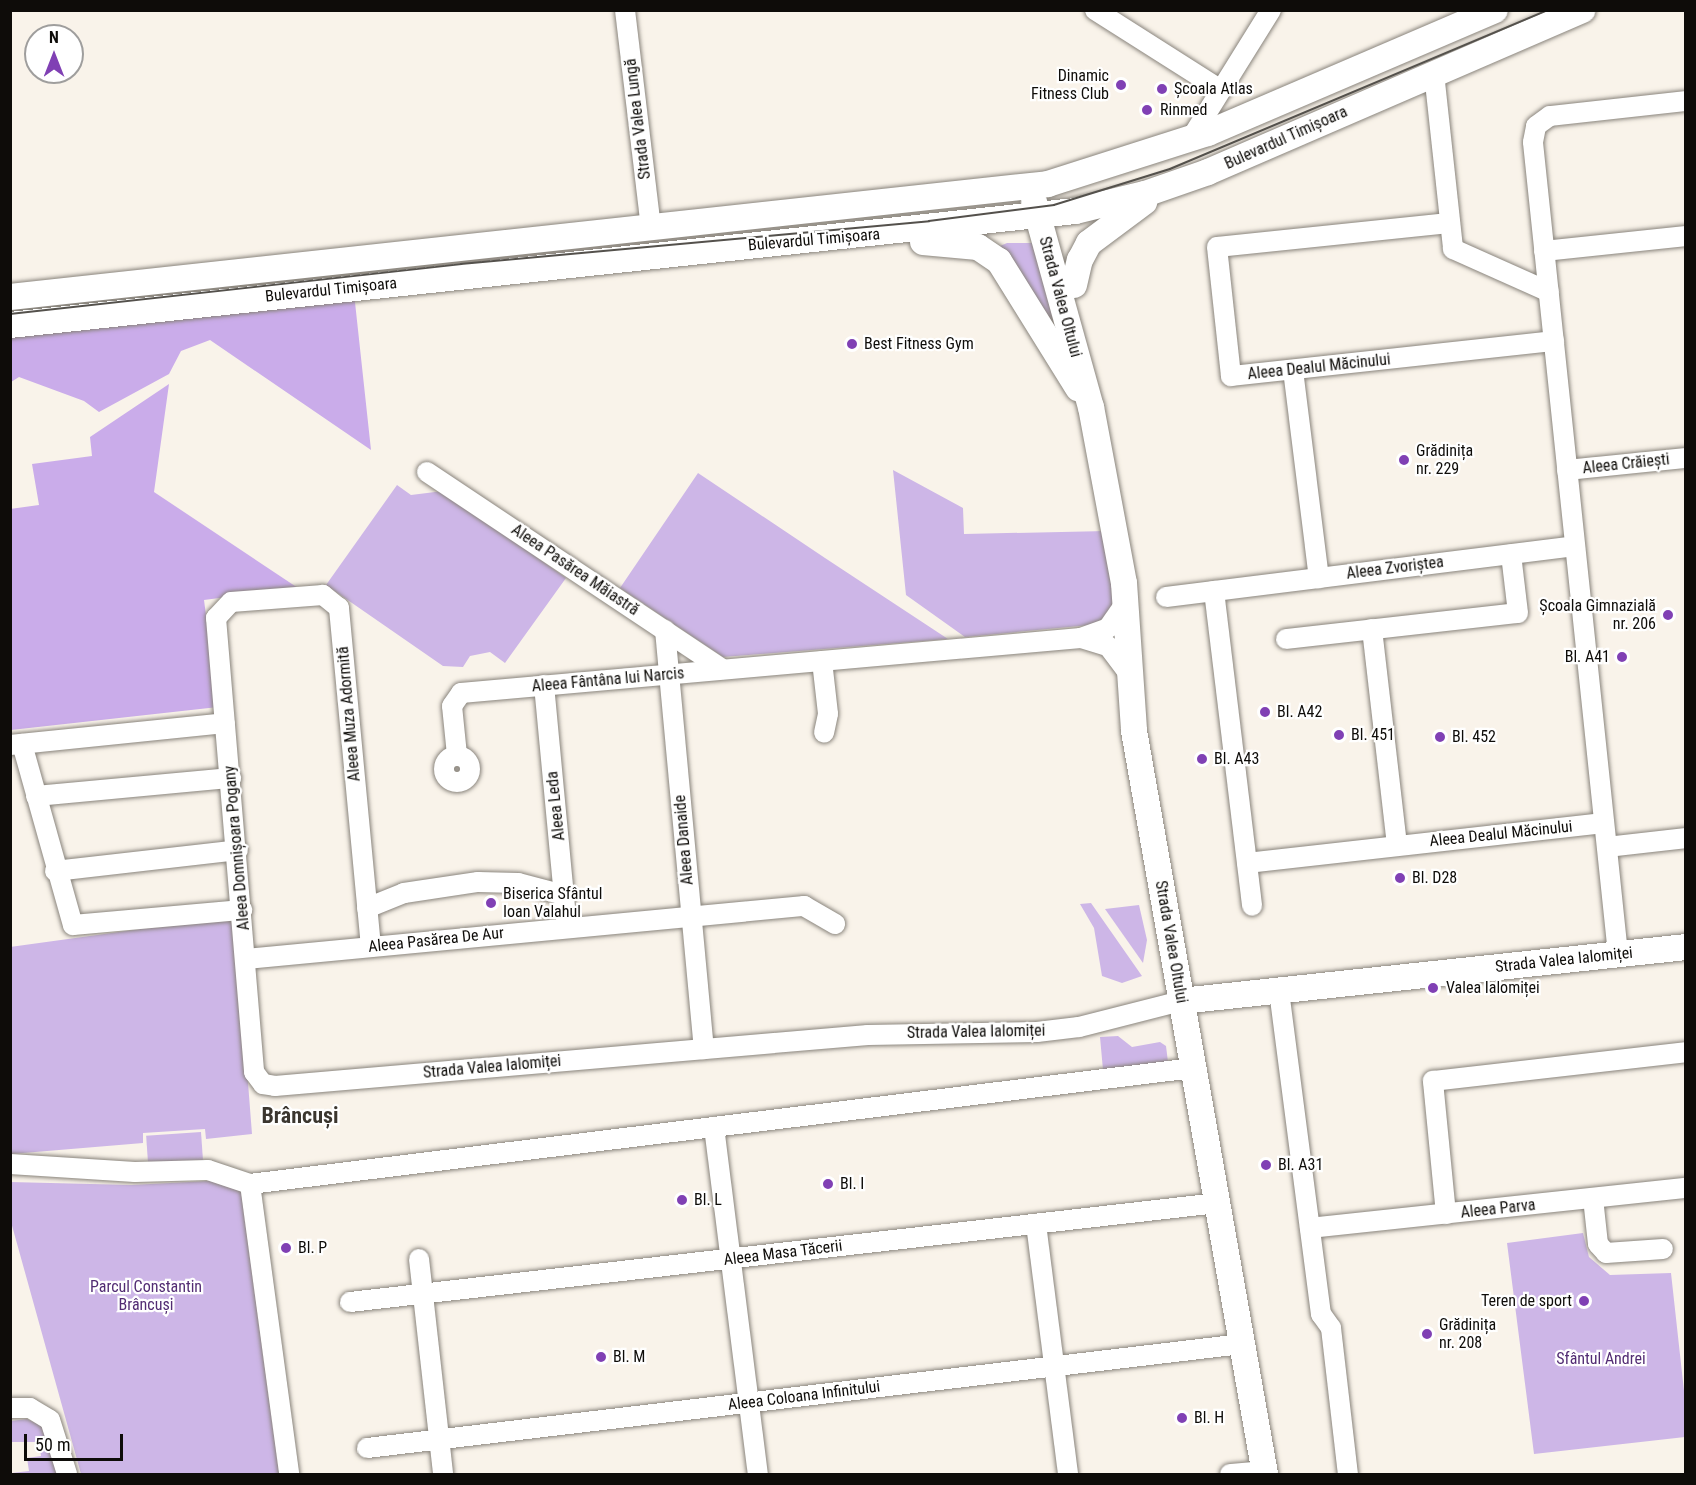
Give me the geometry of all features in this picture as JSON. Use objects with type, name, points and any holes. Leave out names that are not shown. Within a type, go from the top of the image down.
[{"type":"main road","name":"Bulevardul Timișoara","points":[[10,297],[1039,186],[1190,140],[1495,10]]},
{"type":"main road","name":"Bulevardul Timișoara","points":[[10,325],[1047,216],[1175,184],[1434,73],[1539,19],[1582,10]]},
{"type":"main road","points":[[1074,285],[1084,252],[1099,233],[1175,184]]},
{"type":"main road","name":"Strada Valea Oltului","points":[[1039,186],[1091,407],[1126,602],[1129,674],[1143,782],[1264,1473]]},
{"type":"main road","points":[[926,199],[931,228]]},
{"type":"main road","name":"Strada Valea Oltului","points":[[1047,216],[1074,285],[1087,351],[1091,407]]},
{"type":"main road","points":[[833,238],[960,244],[984,250],[999,261],[1091,407]]},
{"type":"main road","points":[[55,292],[58,319]]},
{"type":"main road","name":"Strada Valea Ialomiței","points":[[1181,1001],[1686,947]]},
{"type":"street","name":"Strada Valea Lungă","points":[[625,10],[651,227]]},
{"type":"street","points":[[1095,10],[1221,90]]},
{"type":"street","points":[[1190,140],[1271,10]]},
{"type":"street","points":[[1434,73],[1451,244],[1457,252],[1549,292]]},
{"type":"street","points":[[1618,954],[1535,161],[1536,126],[1550,116],[1686,101]]},
{"type":"street","name":"Aleea Dealul Măcinului","points":[[1449,223],[1217,247],[1231,376],[1554,341]]},
{"type":"street","points":[[1544,251],[1686,236]]},
{"type":"street","points":[[1293,370],[1319,578]]},
{"type":"street","name":"Aleea Crăiești","points":[[1567,470],[1686,458]]},
{"type":"street","name":"Aleea Pasărea Măiastră","points":[[427,472],[722,669]]},
{"type":"street","name":"Aleea Zvoriștea","points":[[1166,597],[1575,546]]},
{"type":"street","points":[[1286,639],[1518,613],[1511,554]]},
{"type":"street","points":[[1214,591],[1252,906]]},
{"type":"street","name":"Aleea Muza Adormită","points":[[220,610],[231,602],[323,595],[339,609],[371,947]]},
{"type":"street","name":"Aleea Fântâna lui Narcis","points":[[458,755],[452,706],[456,696],[544,685],[1082,638],[1108,628],[1126,602]]},
{"type":"street","name":"Aleea Domnișoara Pogany","points":[[220,610],[216,618],[238,850],[254,1072],[263,1084]]},
{"type":"street","points":[[1372,629],[1397,845]]},
{"type":"street","name":"Aleea Danaide","points":[[665,630],[704,1049]]},
{"type":"street","name":"Aleea Fântâna lui Narcis","points":[[1082,638],[1108,646],[1129,674]]},
{"type":"street","points":[[822,661],[828,714],[824,733]]},
{"type":"street","name":"Aleea Leda","points":[[544,685],[567,927]]},
{"type":"street","points":[[225,723],[16,745],[36,796],[55,871],[73,925],[242,910]]},
{"type":"street","points":[[36,796],[231,778]]},
{"type":"street","name":"Aleea Dealul Măcinului","points":[[1247,863],[1604,823]]},
{"type":"street","points":[[1607,847],[1686,838]]},
{"type":"street","points":[[55,871],[238,850]]},
{"type":"street","points":[[367,908],[404,893],[469,882],[518,883],[564,895]]},
{"type":"street","name":"Aleea Pasărea De Aur","points":[[246,959],[804,906],[835,924]]},
{"type":"street","points":[[1280,991],[1321,1314],[1331,1328],[1348,1474]]},
{"type":"street","name":"Strada Valea Ialomiței","points":[[263,1084],[877,1034],[1037,1032],[1079,1027],[1181,1001]]},
{"type":"street","points":[[1446,1214],[1432,1081],[1686,1052]]},
{"type":"street","points":[[10,1164],[135,1172],[208,1170],[250,1184],[1193,1068]]},
{"type":"street","points":[[714,1127],[758,1474]]},
{"type":"street","points":[[250,1184],[290,1474]]},
{"type":"street","name":"Aleea Parva","points":[[1310,1228],[1686,1188]]},
{"type":"street","points":[[1593,1198],[1598,1244],[1606,1253],[1663,1249]]},
{"type":"street","name":"Aleea Masa Tăcerii","points":[[350,1302],[1217,1203]]},
{"type":"street","points":[[1036,1224],[1068,1474]]},
{"type":"street","points":[[419,1259],[443,1474]]},
{"type":"street","name":"Aleea Coloana Infinitului","points":[[367,1448],[1242,1344]]},
{"type":"street","points":[[10,1408],[30,1408],[50,1420],[68,1474]]},
{"type":"street","points":[[1230,1474],[1264,1473]]},
{"type":"green space","points":[[1007,243],[1035,243],[1062,341],[1000,246]]},
{"type":"green space","points":[[893,470],[963,508],[964,534],[1107,531],[1117,599],[1105,618],[1090,625],[965,637],[906,595]]},
{"type":"green space","points":[[698,473],[948,639],[723,657],[620,588]]},
{"type":"green space","points":[[397,485],[411,495],[443,491],[566,578],[505,663],[490,652],[470,656],[463,667],[443,666],[326,585]]},
{"type":"green space","points":[[1091,903],[1142,976],[1122,983],[1102,976],[1094,928],[1080,904]]},
{"type":"green space","points":[[1139,905],[1147,940],[1143,963],[1105,909]]},
{"type":"green space","points":[[235,916],[252,1134],[206,1139],[205,1129],[143,1133],[143,1143],[11,1154],[10,947]]},
{"type":"green space","points":[[1118,1036],[1132,1047],[1160,1042],[1166,1046],[1168,1062],[1103,1070],[1100,1037]]},
{"type":"green space","points":[[201,1132],[203,1160],[148,1164],[146,1136]]},
{"type":"green space","name":"Parcul Constantin Brâncuși","points":[[228,1180],[244,1187],[280,1474],[81,1474],[11,1222],[10,1182],[131,1185]]},
{"type":"green space","name":"Sfântul Andrei","points":[[1583,1233],[1589,1257],[1610,1275],[1671,1273],[1685,1400],[1685,1437],[1534,1454],[1507,1243]]},
{"type":"green space","points":[[27,1419],[45,1428],[59,1474],[11,1474],[10,1465],[12,1473],[29,1471],[27,1458],[41,1456],[39,1442],[11,1442],[11,1421]]},
{"type":"shaded area","points":[[354,293],[371,450],[210,340],[181,351],[169,374],[99,412],[84,401],[19,377],[11,382],[11,333]]},
{"type":"shaded area","points":[[169,384],[154,492],[298,588],[204,600],[218,707],[11,730],[10,509],[39,505],[32,464],[92,456],[90,437]]},
{"type":"tram line","points":[[10,314],[461,264],[929,221],[1054,205],[1170,169],[1548,10]]},
{"type":"place","name":"Dinamic Fitness Club","points":[[1121,85]]},
{"type":"place","name":"Școala Atlas","points":[[1162,89]]},
{"type":"place","name":"Rinmed","points":[[1147,110]]},
{"type":"place","name":"Best Fitness Gym","points":[[852,344]]},
{"type":"place","name":"Grădinița nr. 229","points":[[1404,460]]},
{"type":"place","name":"Școala Gimnazială nr. 206","points":[[1668,615]]},
{"type":"place","name":"Bl. A41","points":[[1622,657]]},
{"type":"place","name":"Bl. A42","points":[[1265,712]]},
{"type":"place","name":"Bl. 451","points":[[1339,735]]},
{"type":"place","name":"Bl. 452","points":[[1440,737]]},
{"type":"place","name":"Bl. A43","points":[[1202,759]]},
{"type":"place","name":"Bl. D28","points":[[1400,878]]},
{"type":"place","name":"Biserica Sfântul Ioan Valahul","points":[[491,903]]},
{"type":"place","name":"Valea Ialomiței","points":[[1433,988]]},
{"type":"place","name":"Bl. A31","points":[[1266,1165]]},
{"type":"place","name":"Bl. I","points":[[828,1184]]},
{"type":"place","name":"Bl. L","points":[[682,1200]]},
{"type":"place","name":"Bl. P","points":[[286,1248]]},
{"type":"place","name":"Teren de sport","points":[[1584,1301]]},
{"type":"place","name":"Grădinița nr. 208","points":[[1427,1334]]},
{"type":"place","name":"Bl. M","points":[[601,1357]]},
{"type":"place","name":"Bl. H","points":[[1182,1418]]},
{"type":"district","name":"Brâncuși","points":[[300,1116]]}]
